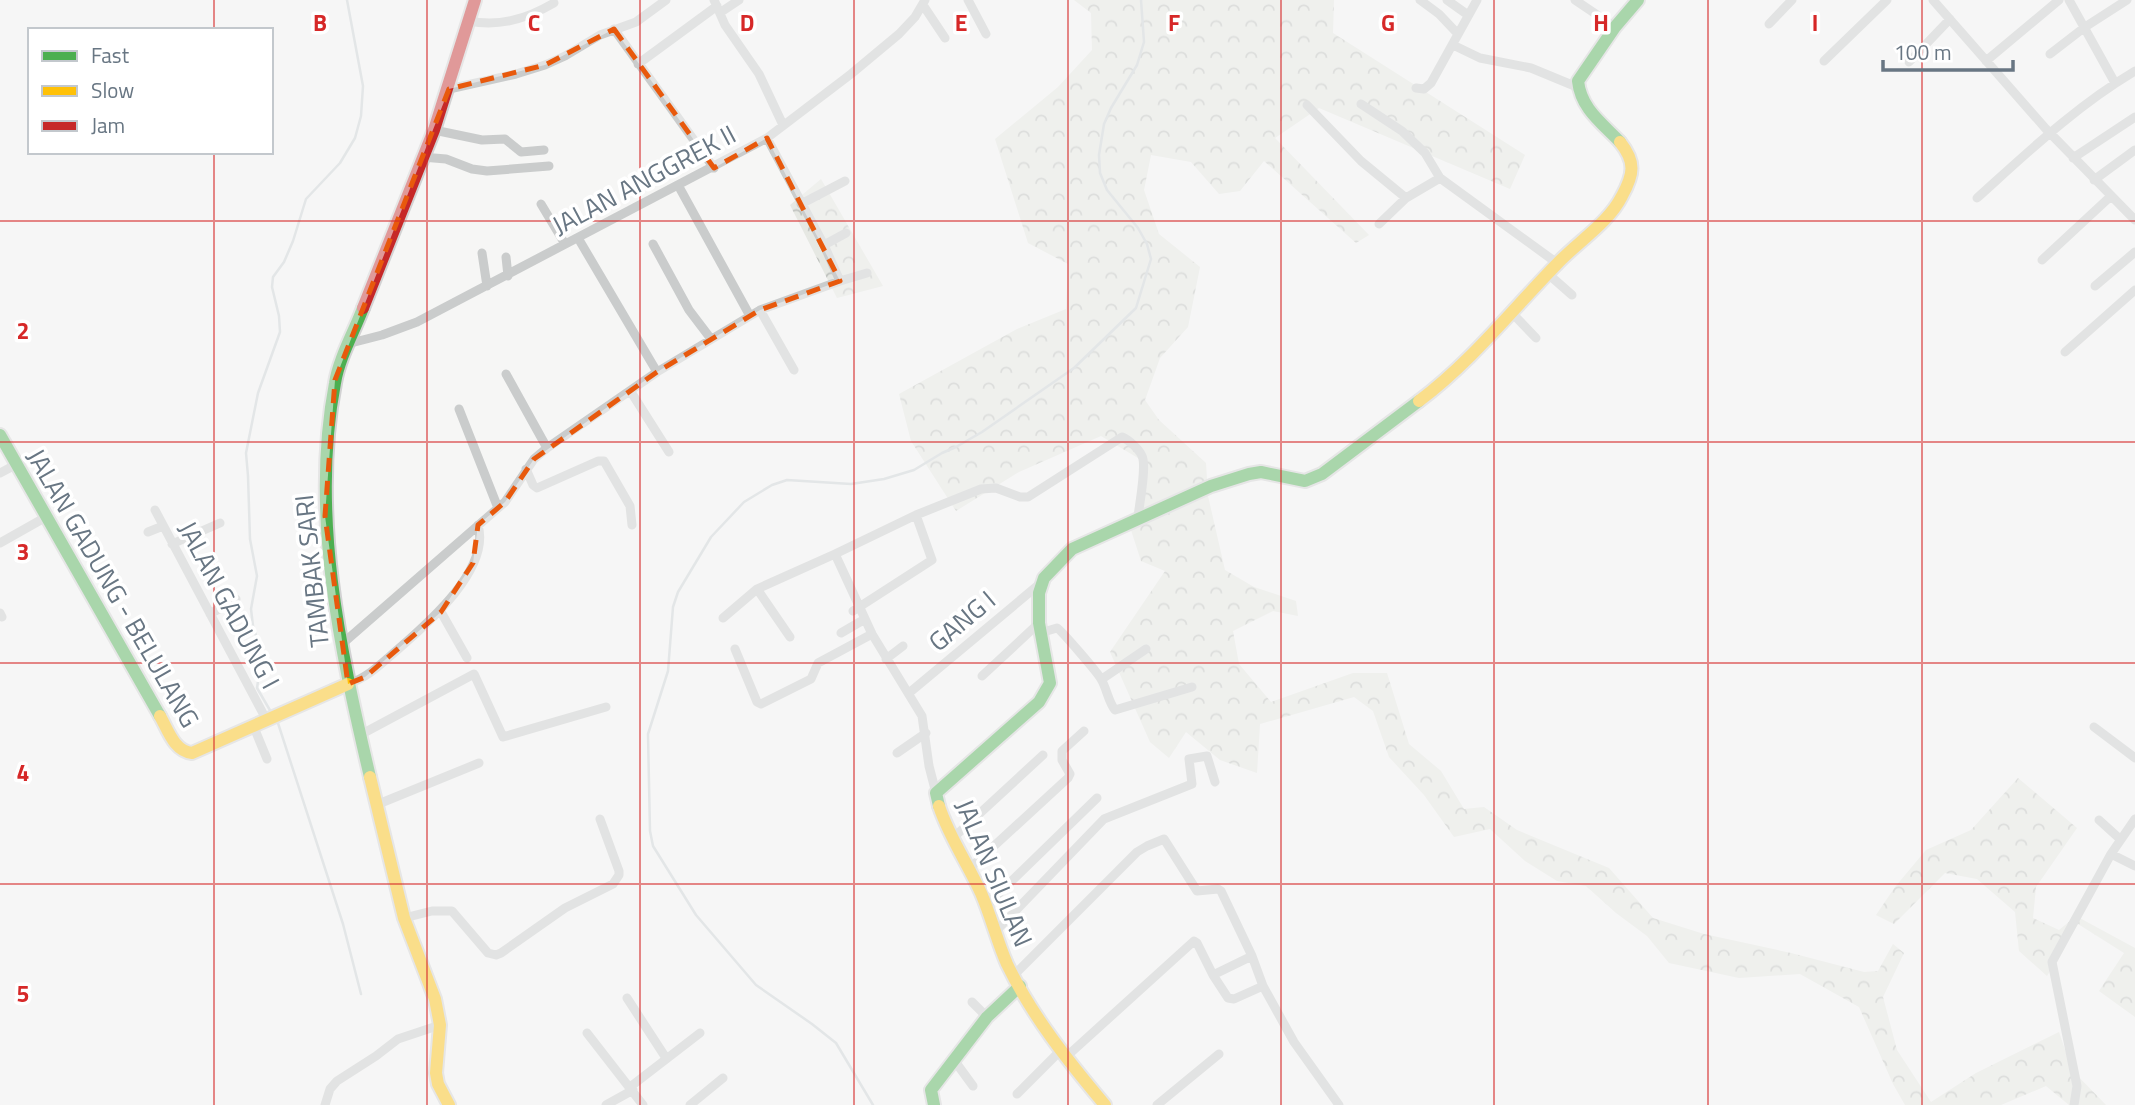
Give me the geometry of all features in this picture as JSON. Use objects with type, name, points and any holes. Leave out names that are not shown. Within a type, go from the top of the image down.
[{"type":"street","name":"TAMBAK SARI","points":[[449,1105],[438,1084],[436,1073],[440,1025],[433,992],[404,918],[348,684],[327,547],[326,456],[335,380],[434,130],[475,0]]},
{"type":"street","points":[[449,89],[545,65],[614,29],[636,22],[666,0]]},
{"type":"street","points":[[638,64],[717,6],[739,0]]},
{"type":"street","points":[[968,0],[986,34]]},
{"type":"street","points":[[1420,0],[1439,14],[1457,33]]},
{"type":"street","points":[[1447,0],[1468,15]]},
{"type":"street","points":[[1416,88],[1427,87],[1477,0]]},
{"type":"street","points":[[1575,0],[1615,27]]},
{"type":"street","points":[[1577,87],[1580,75],[1638,0]]},
{"type":"street","points":[[1769,24],[1792,0]]},
{"type":"street","points":[[1824,61],[1887,0]]},
{"type":"street","points":[[1933,0],[2049,132],[2135,220]]},
{"type":"street","points":[[1986,61],[2059,0]]},
{"type":"street","points":[[2069,0],[2115,83]]},
{"type":"street","points":[[2050,54],[2127,0]]},
{"type":"street","points":[[469,21],[484,24],[503,23],[521,19],[554,3]]},
{"type":"street","points":[[924,3],[945,38]]},
{"type":"street","name":"JALAN ANGGREK II","points":[[347,344],[417,322],[767,138],[851,74],[898,34],[924,3]]},
{"type":"street","points":[[717,6],[725,25],[759,74],[783,125]]},
{"type":"street","points":[[1909,62],[1950,19]]},
{"type":"street","points":[[614,29],[714,168]]},
{"type":"street","points":[[1042,582],[1072,549],[1211,486],[1261,472],[1296,481],[1312,479],[1322,474],[1432,390],[1474,353],[1547,273],[1607,216],[1628,186],[1633,167],[1627,151],[1589,109],[1577,87],[1531,68],[1480,58],[1453,45]]},
{"type":"street","points":[[1977,198],[2049,132],[2135,71]]},
{"type":"street","points":[[1361,104],[1410,138],[1425,153],[1440,178],[1557,263]]},
{"type":"street","points":[[1307,105],[1361,161],[1406,198]]},
{"type":"street","points":[[2073,158],[2135,117]]},
{"type":"street","points":[[434,130],[474,139],[505,139],[522,152],[544,150]]},
{"type":"street","points":[[767,138],[824,245],[840,281]]},
{"type":"street","points":[[2094,180],[2135,150]]},
{"type":"street","points":[[422,157],[446,159],[472,169],[487,171],[549,166]]},
{"type":"street","points":[[1379,224],[1406,198],[1440,178]]},
{"type":"street","points":[[801,204],[845,181]]},
{"type":"street","points":[[678,185],[750,316]]},
{"type":"street","points":[[2042,260],[2110,196]]},
{"type":"street","points":[[541,204],[565,244]]},
{"type":"street","points":[[824,245],[846,233]]},
{"type":"street","points":[[578,238],[657,372]]},
{"type":"street","points":[[653,244],[689,310],[711,339]]},
{"type":"street","points":[[2095,286],[2135,251]]},
{"type":"street","points":[[482,253],[487,286]]},
{"type":"street","points":[[506,257],[508,276]]},
{"type":"street","points":[[342,644],[498,508],[514,491],[526,470],[547,448],[657,372],[760,310],[867,273]]},
{"type":"street","points":[[1547,273],[1572,295]]},
{"type":"street","points":[[2065,352],[2135,290]]},
{"type":"street","points":[[760,310],[794,370]]},
{"type":"street","points":[[1511,312],[1536,338]]},
{"type":"street","points":[[506,374],[547,448]]},
{"type":"street","points":[[631,392],[669,452]]},
{"type":"street","points":[[459,409],[498,508]]},
{"type":"street","name":"JALAN GADUNG - BELULANG","points":[[0,435],[178,747],[188,753],[196,752],[271,716],[348,684]]},
{"type":"street","points":[[723,618],[757,589],[916,515],[981,489],[996,488],[1020,497],[1028,497],[1122,437],[1140,453],[1144,461],[1138,518]]},
{"type":"street","points":[[526,470],[537,488],[598,461],[604,461],[630,506],[632,525]]},
{"type":"street","points":[[0,473],[17,464]]},
{"type":"street","name":"JALAN GADUNG I","points":[[155,510],[209,614],[271,716]]},
{"type":"street","points":[[857,610],[932,560],[916,515]]},
{"type":"street","points":[[0,543],[46,517]]},
{"type":"street","points":[[172,544],[220,523]]},
{"type":"street","points":[[348,684],[365,677],[441,612],[473,563],[480,544],[478,525]]},
{"type":"street","points":[[148,533],[163,527]]},
{"type":"street","points":[[835,554],[857,610],[865,619],[886,659],[922,716],[936,793]]},
{"type":"street","name":"JALAN SIULAN","points":[[1042,582],[1037,605],[1050,683],[1045,695],[936,793],[942,813],[986,905],[1016,981],[1035,1016],[1105,1105]]},
{"type":"street","name":"GANG I","points":[[909,693],[1042,582]]},
{"type":"street","points":[[757,589],[790,637]]},
{"type":"street","points":[[209,614],[236,599]]},
{"type":"street","points":[[441,612],[467,658]]},
{"type":"street","points":[[841,633],[865,619]]},
{"type":"street","points":[[982,676],[1040,628],[1060,628],[1102,679],[1112,706],[1118,710],[1178,689],[1192,687]]},
{"type":"street","points":[[735,649],[757,702],[761,704],[811,679],[818,663],[872,634]]},
{"type":"street","points":[[886,659],[903,646]]},
{"type":"street","points":[[1102,679],[1146,649]]},
{"type":"street","points":[[360,735],[474,674],[503,737],[594,709],[606,708]]},
{"type":"street","points":[[253,725],[267,758]]},
{"type":"street","points":[[2094,727],[2135,758]]},
{"type":"street","points":[[969,869],[1069,778],[1070,774],[1062,760],[1062,751],[1084,731]]},
{"type":"street","points":[[897,753],[926,733]]},
{"type":"street","points":[[953,838],[1043,755]]},
{"type":"street","points":[[995,932],[1104,819],[1192,784],[1189,759],[1207,756],[1215,782]]},
{"type":"street","points":[[376,805],[479,763]]},
{"type":"street","points":[[986,905],[1097,798]]},
{"type":"street","points":[[404,918],[432,911],[452,911],[488,953],[501,953],[565,908],[613,884],[617,879],[619,871],[600,819]]},
{"type":"street","points":[[2074,1105],[2077,1086],[2052,962],[2120,839],[2135,819]]},
{"type":"street","points":[[2099,820],[2120,839]]},
{"type":"street","points":[[934,1105],[931,1090],[1016,981],[1137,852],[1162,839],[1168,843],[1197,891],[1221,891],[1263,986],[1294,1042],[1339,1105]]},
{"type":"street","points":[[2111,855],[2135,866]]},
{"type":"street","points":[[1017,1094],[1194,940],[1213,975],[1231,1000],[1263,986]]},
{"type":"street","points":[[1213,975],[1252,957]]},
{"type":"street","points":[[627,998],[666,1058]]},
{"type":"street","points":[[972,1002],[987,1017]]},
{"type":"street","points":[[325,1105],[330,1089],[337,1081],[398,1039],[440,1025]]},
{"type":"street","points":[[587,1033],[643,1105]]},
{"type":"street","points":[[606,1105],[700,1033]]},
{"type":"street","points":[[1157,1105],[1219,1054]]},
{"type":"street","points":[[954,1060],[973,1086]]},
{"type":"street","points":[[690,1105],[723,1078]]},
{"type":"highlighted area","points":[[614,29],[714,168],[767,138],[840,281],[760,310],[657,372],[534,459],[505,502],[478,525],[473,563],[441,612],[365,677],[348,684],[325,516],[335,380],[449,89],[545,65]]},
{"type":"green space","points":[[1074,0],[1334,0],[1333,33],[1525,155],[1510,189],[1319,108],[1275,138],[1369,235],[1356,243],[1264,161],[1240,191],[1219,194],[1191,162],[1151,155],[1144,190],[1159,234],[1200,267],[1188,327],[1160,358],[1145,400],[1159,420],[1206,463],[1208,496],[1225,570],[1254,587],[1296,601],[1298,616],[1273,611],[1233,631],[1239,664],[1271,702],[1353,673],[1387,673],[1409,744],[1441,771],[1464,809],[1484,807],[1517,830],[1609,868],[1653,918],[1704,934],[1864,972],[1878,971],[1893,944],[1904,953],[1883,997],[1897,1050],[1931,1102],[1976,1073],[2059,1032],[2072,1070],[2106,1105],[2069,1105],[2046,1086],[2001,1105],[1905,1105],[1859,1007],[1800,974],[1739,978],[1669,963],[1647,936],[1586,886],[1557,881],[1525,861],[1490,829],[1454,837],[1424,795],[1389,757],[1373,711],[1354,697],[1260,724],[1257,773],[1220,760],[1186,732],[1169,758],[1150,742],[1110,652],[1165,571],[1141,561],[1131,530],[1143,461],[1101,436],[1019,472],[956,511],[911,441],[899,394],[1017,329],[1066,309],[1068,264],[1028,243],[995,139],[1058,87],[1092,50],[1091,13]]},
{"type":"green space","points":[[821,179],[883,286],[837,298],[790,205]]},
{"type":"green space","points":[[2018,778],[2077,828],[2036,887],[2033,918],[2059,930],[2076,916],[2135,948],[2135,1017],[2099,991],[2124,953],[2078,924],[2047,976],[2019,951],[2015,912],[1977,879],[1945,873],[1894,924],[1876,915],[1926,850],[1971,830]]},
{"type":"waterway","points":[[271,712],[257,688],[262,654],[251,609],[257,576],[250,539],[246,453],[258,393],[280,332],[272,287],[273,277],[284,262],[293,241],[306,199],[340,163],[355,138],[361,116],[363,86],[347,0]]},
{"type":"waterway","points":[[873,1105],[836,1043],[756,985],[696,915],[653,846],[650,831],[648,734],[668,671],[673,607],[678,592],[711,537],[744,502],[772,485],[787,480],[851,484],[884,479],[914,470],[982,432],[1074,368],[1136,308],[1151,259],[1147,244],[1138,228],[1107,190],[1100,173],[1099,155],[1104,124],[1137,65],[1144,42],[1141,0]]},
{"type":"waterway","points":[[277,720],[343,924],[361,994]]},
{"type":"traffic: fast","points":[[1620,142],[1588,108],[1578,81],[1615,27],[1638,0]]},
{"type":"traffic: fast","points":[[363,308],[343,355],[335,383],[328,432],[326,482],[327,531],[339,631],[370,777]]},
{"type":"traffic: fast","points":[[939,806],[936,793],[1039,702],[1050,683],[1039,623],[1039,593],[1044,578],[1072,549],[1211,486],[1249,474],[1261,472],[1305,481],[1322,474],[1419,401]]},
{"type":"traffic: fast","points":[[0,435],[160,716]]},
{"type":"traffic: fast","points":[[934,1105],[931,1090],[987,1017],[1020,986]]},
{"type":"traffic: slow","points":[[1419,401],[1473,353],[1616,206],[1629,181],[1632,168],[1629,156],[1620,142]]},
{"type":"traffic: slow","points":[[160,716],[176,744],[192,753],[348,684]]},
{"type":"traffic: slow","points":[[370,777],[404,918],[435,999],[440,1025],[436,1073],[438,1084],[449,1105]]},
{"type":"traffic: slow","points":[[939,806],[981,893],[1003,955],[1017,983],[1052,1038],[1105,1105]]},
{"type":"traffic: jam","points":[[363,308],[434,130],[475,0]]}]
